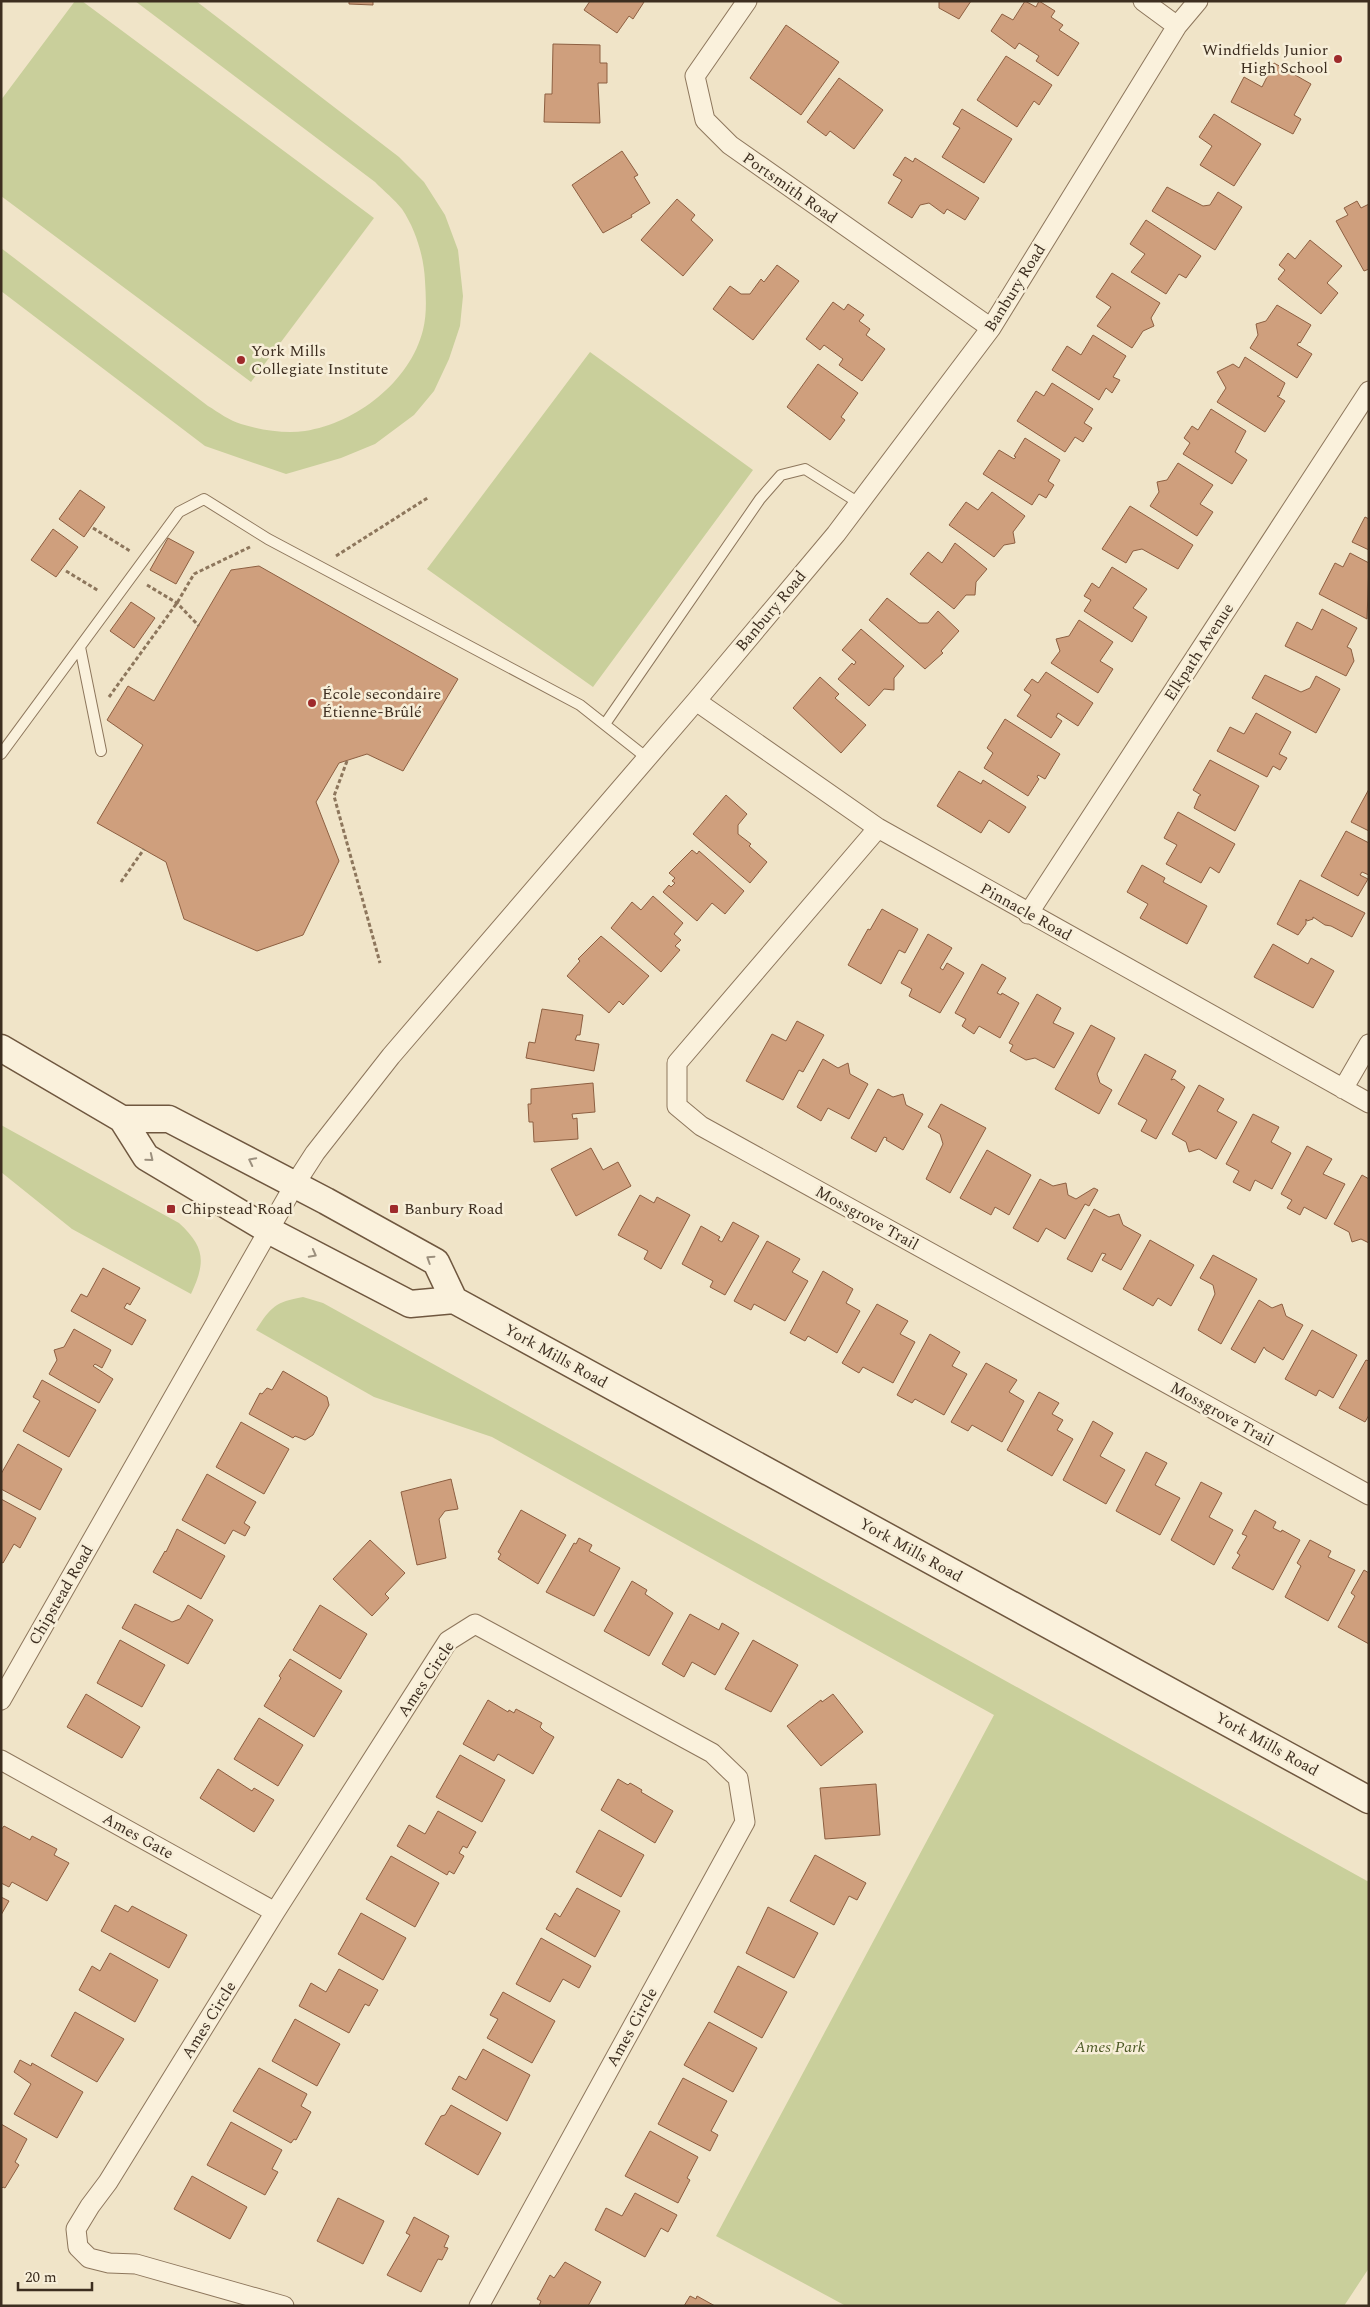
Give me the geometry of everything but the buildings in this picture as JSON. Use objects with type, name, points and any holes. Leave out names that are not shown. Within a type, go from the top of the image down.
[{"type":"main road","points":[[1,1048],[122,1119],[146,1157],[270,1231],[410,1304],[454,1300],[436,1262],[295,1184],[169,1119],[122,1119]]},
{"type":"main road","name":"York Mills Road","points":[[454,1300],[1369,1800]]},
{"type":"street","name":"Portsmith Road","points":[[747,1],[695,76],[705,120],[730,145],[991,328]]},
{"type":"street","points":[[1143,1],[1177,26]]},
{"type":"street","name":"Banbury Road","points":[[295,1184],[315,1153],[391,1056],[696,701],[859,503],[991,328],[1177,26],[1198,1]]},
{"type":"street","name":"Elkpath Avenue","points":[[1028,914],[1369,391]]},
{"type":"street","name":"Pinnacle Road","points":[[696,701],[878,828],[1028,914],[1369,1103]]},
{"type":"street","name":"Mossgrove Trail","points":[[878,828],[677,1063],[677,1106],[701,1126],[1369,1495]]},
{"type":"street","points":[[1343,1089],[1369,1044]]},
{"type":"street","name":"Chipstead Road","points":[[1,1700],[270,1231],[295,1184]]},
{"type":"street","name":"Ames Circle","points":[[284,2306],[136,2264],[110,2263],[89,2258],[78,2247],[76,2229],[108,2182],[274,1912],[448,1640],[475,1624],[712,1753],[738,1778],[745,1822],[479,2306]]},
{"type":"street","name":"Ames Gate","points":[[1,1760],[274,1912]]},
{"type":"lane","points":[[605,724],[760,500],[781,475],[805,469],[859,503]]},
{"type":"lane","points":[[1,754],[179,512],[204,499],[268,538],[580,705],[647,758]]},
{"type":"lane","points":[[80,647],[101,751]]},
{"type":"path","points":[[321,567],[429,497]]},
{"type":"path","points":[[92,528],[144,560]]},
{"type":"path","points":[[95,716],[176,603],[194,574],[268,538]]},
{"type":"path","points":[[66,570],[114,600]]},
{"type":"path","points":[[132,575],[176,603],[199,626]]},
{"type":"path","points":[[347,761],[334,796],[380,963]]},
{"type":"path","points":[[121,882],[144,849]]},
{"type":"green space","points":[[75,1],[82,1],[374,218],[251,382],[1,196],[1,100]]},
{"type":"green space","points":[[135,1],[196,1],[399,157],[424,182],[445,215],[458,250],[463,296],[460,326],[449,359],[434,391],[414,415],[375,444],[341,458],[286,474],[205,446],[1,291],[1,248],[208,406],[237,423],[273,431],[305,431],[343,419],[361,409],[393,383],[406,367],[416,349],[425,318],[424,272],[421,253],[415,235],[402,209],[375,182]]},
{"type":"green space","points":[[590,352],[753,470],[593,687],[427,569]]},
{"type":"green space","points":[[1,1125],[179,1223],[194,1240],[200,1256],[199,1273],[191,1294],[72,1229],[1,1172]]},
{"type":"green space","name":"Ames Park","points":[[303,1297],[323,1303],[1369,1882],[1369,2268],[1344,2306],[846,2306],[716,2236],[994,1715],[492,1437],[374,1397],[256,1330],[275,1307],[286,1301]]},
{"type":"place","name":"Windfields Junior High School","points":[[1338,59]]},
{"type":"place","name":"York Mills Collegiate Institute","points":[[241,360]]},
{"type":"place","name":"École secondaire Étienne-Brûlé","points":[[312,703]]},
{"type":"place","name":"Chipstead Road","points":[[171,1209]]},
{"type":"place","name":"Banbury Road","points":[[394,1209]]}]
